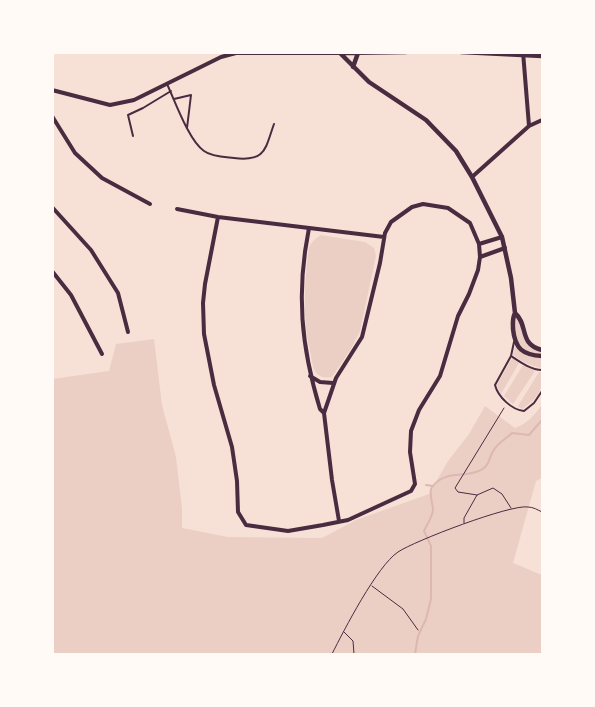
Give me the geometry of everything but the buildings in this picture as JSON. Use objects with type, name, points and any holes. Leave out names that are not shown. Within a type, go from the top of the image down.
[{"type":"street","points":[[52,90],[110,105],[134,100],[221,57],[236,53],[406,52]]},
{"type":"street","points":[[462,52],[542,56]]},
{"type":"street","points":[[340,53],[368,82],[426,120],[456,151],[472,177],[502,237],[511,278],[515,313],[512,318],[515,340],[524,353],[542,356]]},
{"type":"street","points":[[353,67],[358,53]]},
{"type":"street","points":[[523,54],[529,126]]},
{"type":"street","points":[[52,116],[75,153],[102,178],[150,204]]},
{"type":"street","points":[[472,177],[529,126],[542,120]]},
{"type":"street","points":[[218,217],[205,284],[203,303],[204,334],[214,385],[232,447],[237,481],[238,512],[246,525],[288,531],[348,520],[411,491],[415,484],[410,452],[411,431],[419,410],[440,376],[458,316],[478,270],[479,244],[470,223],[448,208],[423,204],[412,207],[390,222],[384,237],[380,263],[362,337],[333,383],[324,413],[339,521]]},
{"type":"street","points":[[52,207],[92,250],[118,293],[128,332]]},
{"type":"street","points":[[177,209],[218,217],[384,237]]},
{"type":"street","points":[[309,228],[301,296],[303,334],[310,376],[320,409],[324,413]]},
{"type":"street","points":[[479,244],[502,237]]},
{"type":"street","points":[[480,257],[505,248]]},
{"type":"street","points":[[52,271],[71,295],[102,354]]},
{"type":"street","points":[[515,313],[521,318],[527,341],[534,347],[542,350]]},
{"type":"street","points":[[310,376],[320,382],[333,383]]},
{"type":"lane","points":[[168,84],[187,128],[204,151],[248,160],[257,157],[263,153],[274,124]]},
{"type":"lane","points":[[133,136],[128,115],[171,91]]},
{"type":"lane","points":[[174,99],[190,95],[187,128]]},
{"type":"lane","points":[[515,340],[511,356],[495,385],[499,395],[508,403],[524,411],[534,403],[542,390]]},
{"type":"lane","points":[[511,356],[521,363],[542,370]]},
{"type":"path","points":[[508,403],[455,488],[458,492],[477,495],[492,488],[502,494],[512,509]]},
{"type":"path","points":[[464,524],[464,518],[477,495]]},
{"type":"path","points":[[332,654],[379,573],[398,552],[464,524],[512,509],[528,506],[542,512]]},
{"type":"path","points":[[372,585],[403,609],[418,630]]},
{"type":"path","points":[[344,631],[353,641],[354,654]]},
{"type":"shaded area","points":[[321,235],[365,242],[374,248],[376,256],[360,331],[351,349],[332,377],[328,378],[319,375],[314,368],[308,343],[305,316],[305,288],[309,247]]},
{"type":"shaded area","points":[[515,316],[519,319],[527,343],[542,352],[542,354],[527,351],[519,344]]},
{"type":"shaded area","points":[[154,339],[162,405],[176,457],[182,508],[182,528],[228,537],[322,538],[356,520],[429,494],[448,461],[469,434],[485,406],[515,428],[531,418],[542,404],[542,478],[536,481],[513,563],[542,575],[542,654],[53,654],[52,379],[109,371],[116,344]]},
{"type":"shaded area","points":[[515,347],[527,356],[542,358],[542,368],[520,360],[513,355]]},
{"type":"shaded area","points":[[512,358],[519,363],[501,394],[497,385]]},
{"type":"shaded area","points":[[523,365],[535,371],[513,404],[504,396]]},
{"type":"shaded area","points":[[539,372],[542,372],[540,389],[536,397],[522,409],[518,406]]},
{"type":"waterway","points":[[415,654],[418,636],[426,619],[431,599],[431,546],[424,531],[433,510],[432,487],[447,477],[481,470],[487,464],[494,449],[502,441],[512,433],[529,435],[542,420]]},
{"type":"waterway","points":[[426,485],[433,486]]}]
